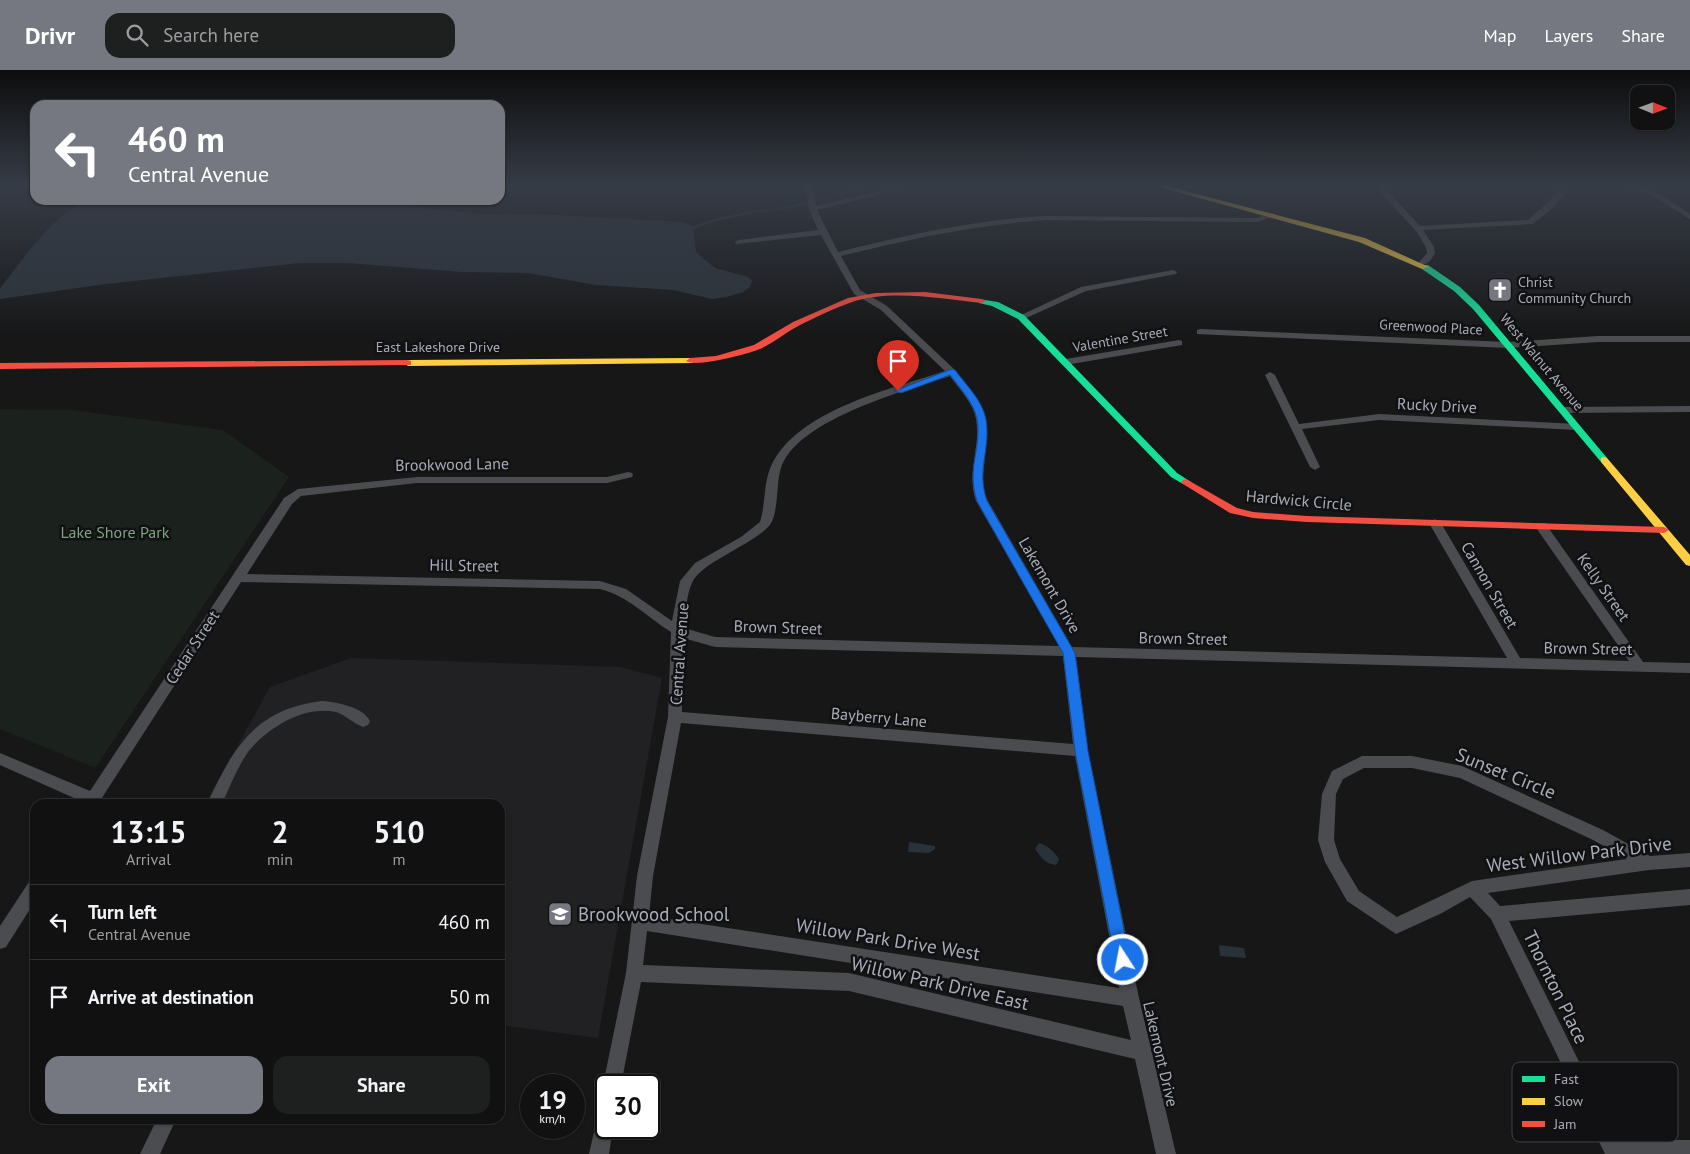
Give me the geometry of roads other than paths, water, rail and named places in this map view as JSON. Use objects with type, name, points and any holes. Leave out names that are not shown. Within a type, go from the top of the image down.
[{"type":"street","points":[[739,242],[784,237]]},
{"type":"street","name":"Lakemont Drive","points":[[825,237],[857,292],[884,308],[952,372],[976,405],[981,418],[982,447],[976,473],[982,501],[1069,653],[1081,751],[1130,998],[1166,1154]]},
{"type":"street","points":[[835,255],[917,237]]},
{"type":"street","name":"West Walnut Avenue","points":[[1349,237],[1421,265],[1466,296],[1690,562]]},
{"type":"street","points":[[1421,265],[1431,252],[1423,237]]},
{"type":"street","points":[[1021,317],[1092,286],[1173,272]]},
{"type":"street","name":"Hardwick Circle","points":[[863,297],[902,294],[944,295],[995,304],[1021,317],[1174,475],[1234,511],[1253,515],[1307,519],[1664,530]]},
{"type":"street","name":"East Lakeshore Drive","points":[[0,366],[696,361],[716,358],[757,347],[796,324],[863,297]]},
{"type":"street","name":"Greenwood Place","points":[[1200,332],[1508,345],[1598,339],[1690,339]]},
{"type":"street","name":"Valentine Street","points":[[1066,362],[1179,343]]},
{"type":"street","name":"Central Avenue","points":[[614,1074],[634,973],[645,876],[675,717],[678,630],[686,581],[690,574],[699,566],[745,540],[765,524],[776,465],[793,441],[822,421],[844,411],[952,372]]},
{"type":"street","points":[[1270,375],[1297,426],[1315,467]]},
{"type":"street","points":[[1562,410],[1690,409]]},
{"type":"street","name":"Rucky Drive","points":[[1297,426],[1379,417],[1576,427]]},
{"type":"street","name":"Brookwood Lane","points":[[298,493],[417,480],[607,480],[628,476]]},
{"type":"street","name":"Cedar Street","points":[[93,799],[288,501],[298,493]]},
{"type":"street","name":"Cannon Street","points":[[1435,523],[1516,664]]},
{"type":"street","name":"Kelly Street","points":[[1541,526],[1640,667]]},
{"type":"street","name":"Hill Street","points":[[237,578],[600,584],[623,592],[678,630]]},
{"type":"street","name":"Brown Street","points":[[678,630],[697,638],[715,642],[1069,653],[1690,668]]},
{"type":"street","points":[[216,799],[236,758],[254,736],[280,717],[310,706],[338,707],[363,721]]},
{"type":"street","name":"Bayberry Lane","points":[[675,717],[1081,751]]},
{"type":"street","points":[[0,758],[85,799]]},
{"type":"street","name":"Sunset Circle","points":[[1472,888],[1436,908],[1396,926],[1354,896],[1333,862],[1326,840],[1329,794],[1337,776],[1362,762],[1412,762],[1462,772],[1598,835],[1649,863]]},
{"type":"street","name":"West Willow Park Drive","points":[[1472,888],[1649,863],[1690,860]]},
{"type":"street","name":"Thornton Place","points":[[1472,888],[1497,914],[1570,1062]]},
{"type":"street","points":[[0,940],[30,895]]},
{"type":"street","points":[[1497,914],[1690,897]]},
{"type":"street","name":"Willow Park Drive West","points":[[640,922],[1130,998]]},
{"type":"street","name":"Willow Park Drive East","points":[[634,973],[849,982],[1144,1052]]},
{"type":"street","points":[[150,1154],[165,1124]]},
{"type":"street","points":[[599,1154],[602,1139]]},
{"type":"street","name":"Thornton Place","points":[[1609,1142],[1613,1150],[1690,1150]]},
{"type":"place","name":"Christ Community Church","points":[[1500,290]]},
{"type":"place","name":"Brookwood School","points":[[560,914]]},
{"type":"park label","name":"Lake Shore Park","points":[[115,532]]}]
